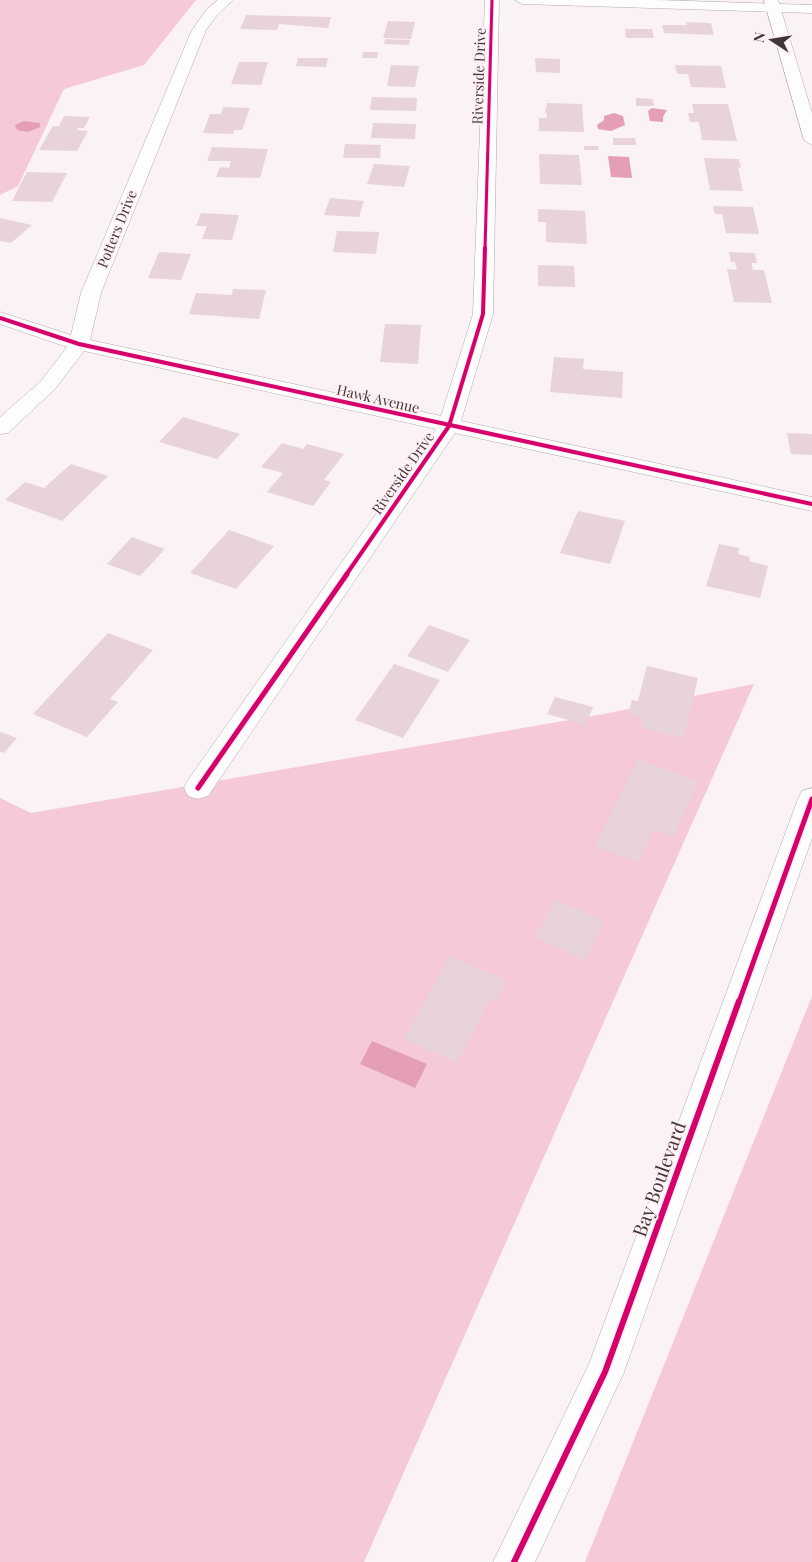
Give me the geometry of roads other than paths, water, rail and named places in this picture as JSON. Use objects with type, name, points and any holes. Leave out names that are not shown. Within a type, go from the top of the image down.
[{"type":"street","name":"Potters Drive","points":[[0,428],[48,385],[79,344],[91,293],[199,30],[212,12],[226,0]]},
{"type":"street","name":"Riverside Drive","points":[[198,788],[449,426],[483,314],[492,0]]},
{"type":"street","points":[[522,0],[772,4],[812,9]]},
{"type":"street","points":[[772,4],[812,140]]},
{"type":"street","name":"Hawk Avenue","points":[[0,318],[79,344],[812,504]]},
{"type":"street","name":"Bay Boulevard","points":[[517,1561],[605,1372],[812,799]]}]
